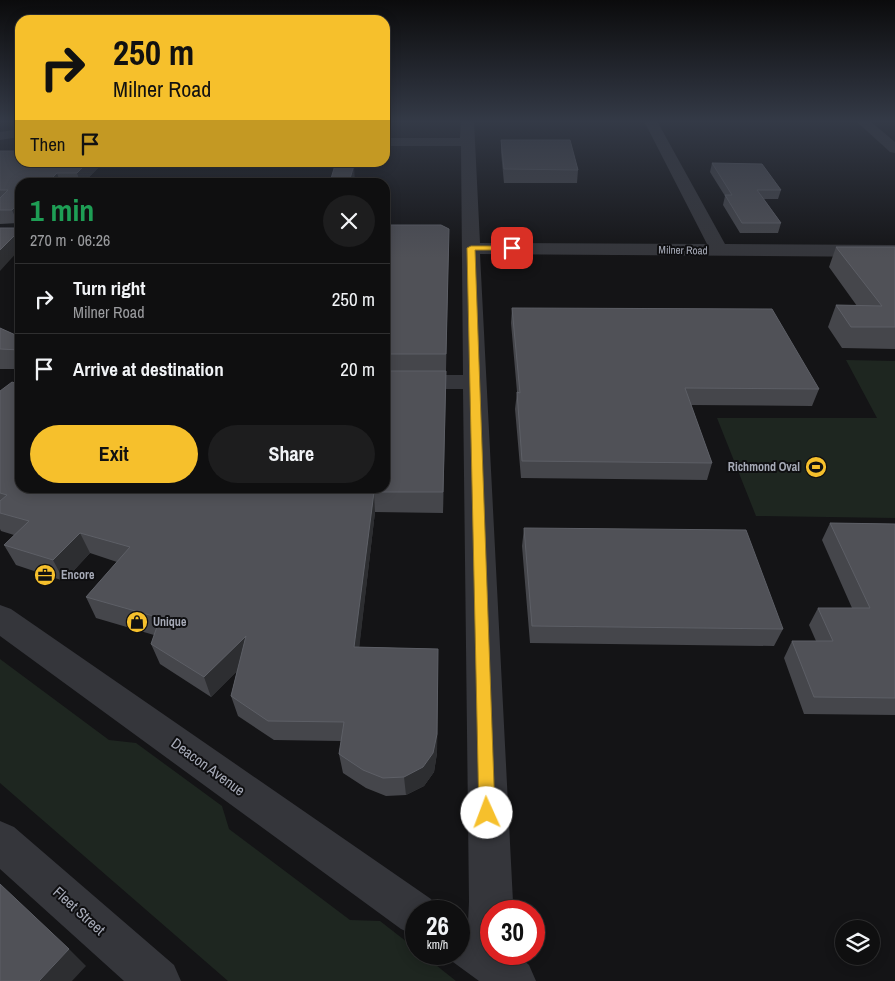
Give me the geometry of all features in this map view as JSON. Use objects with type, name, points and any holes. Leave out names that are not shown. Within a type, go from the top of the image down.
[{"type":"street","points":[[466,167],[465,237],[474,382],[491,900]]},
{"type":"street","points":[[675,167],[719,250]]},
{"type":"street","name":"Milner Road","points":[[465,237],[719,250],[895,251]]},
{"type":"street","points":[[390,382],[474,382]]},
{"type":"street","name":"Deacon Avenue","points":[[0,618],[405,906]]},
{"type":"street","name":"Fleet Street","points":[[0,841],[158,981]]},
{"type":"shaded area","name":"Richmond Oval","points":[[846,360],[895,361],[895,518],[756,516],[717,418],[877,418]]},
{"type":"shaded area","points":[[0,659],[109,740],[136,743],[222,806],[229,829],[350,920],[380,921],[405,940],[405,965],[436,965],[456,981],[228,981],[0,783]]},
{"type":"building","points":[[0,167],[83,167],[77,173],[57,173],[52,178],[15,178],[15,207],[12,210],[0,210],[0,198],[8,190],[0,190]]},
{"type":"building","points":[[334,167],[353,167],[350,178],[331,178]]},
{"type":"building","points":[[504,167],[577,167],[578,170],[504,169]]},
{"type":"building","points":[[714,167],[764,167],[781,190],[757,190],[781,223],[742,223],[725,195],[732,195]]},
{"type":"building","points":[[390,225],[441,225],[449,229],[446,354],[390,354]]},
{"type":"building","points":[[0,228],[15,228],[15,235],[0,250]]},
{"type":"building","points":[[836,247],[895,247],[895,327],[851,327],[836,305],[882,306]]},
{"type":"building","points":[[512,308],[772,309],[819,389],[685,388],[712,463],[522,461],[517,392],[520,393]]},
{"type":"building","points":[[0,328],[15,335],[15,350],[0,349]]},
{"type":"building","points":[[390,371],[446,371],[443,492],[390,492]]},
{"type":"building","points":[[12,382],[15,383],[15,493],[374,493],[354,647],[438,649],[437,734],[433,753],[423,767],[404,777],[383,778],[363,770],[339,754],[344,722],[268,721],[231,696],[246,636],[204,677],[151,644],[160,618],[86,597],[130,547],[80,533],[53,560],[4,545],[29,521],[0,513],[0,501],[7,495],[0,493],[0,391]]},
{"type":"building","points":[[830,523],[895,524],[895,698],[814,697],[792,641],[833,641],[818,608],[870,608]]},
{"type":"building","points":[[524,528],[746,530],[783,629],[532,626]]},
{"type":"building","points":[[0,884],[69,949],[39,981],[0,981]]},
{"type":"place","name":"Richmond Oval","points":[[816,467]]},
{"type":"place","name":"Encore","points":[[45,575]]},
{"type":"place","name":"Unique","points":[[137,622]]},
{"type":"route","points":[[487,813],[471,248],[512,248]]}]
